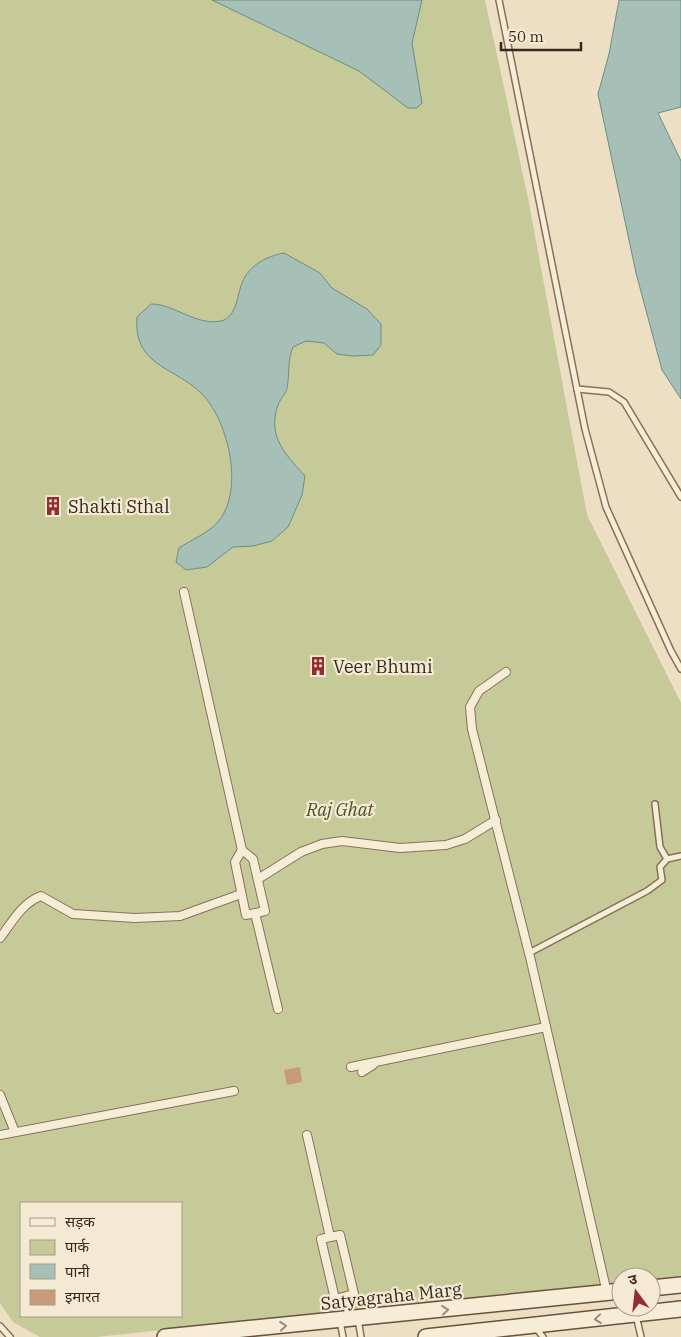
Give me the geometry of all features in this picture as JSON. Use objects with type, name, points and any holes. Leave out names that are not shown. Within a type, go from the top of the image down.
[{"type":"main road","points":[[661,1287],[681,1285]]},
{"type":"main road","name":"Satyagraha Marg","points":[[165,1337],[350,1320],[611,1292]]},
{"type":"main road","points":[[661,1312],[681,1310]]},
{"type":"main road","points":[[426,1337],[539,1331],[624,1317]]},
{"type":"street","points":[[184,592],[242,850],[253,858],[258,879],[264,911],[246,915],[235,862],[242,850]]},
{"type":"street","points":[[506,672],[480,691],[470,707],[472,729],[611,1280]]},
{"type":"street","points":[[258,879],[301,852],[322,844],[342,841],[400,848],[446,845],[465,839],[496,820]]},
{"type":"street","points":[[0,938],[22,908],[31,900],[41,896],[73,914],[135,918],[180,916],[242,894]]},
{"type":"street","points":[[255,913],[278,1009]]},
{"type":"street","points":[[351,1067],[546,1027]]},
{"type":"street","points":[[360,1060],[379,1061]]},
{"type":"street","points":[[362,1072],[379,1061]]},
{"type":"street","points":[[205,1096],[222,1087]]},
{"type":"street","points":[[0,1135],[234,1091]]},
{"type":"street","points":[[0,1095],[15,1132]]},
{"type":"street","points":[[205,1096],[225,1099]]},
{"type":"street","points":[[307,1136],[330,1237]]},
{"type":"street","points":[[340,1235],[354,1294],[345,1297],[335,1299],[321,1239],[340,1235]]},
{"type":"street","points":[[345,1297],[350,1320]]},
{"type":"lane","points":[[499,0],[577,389],[606,507],[681,669]]},
{"type":"lane","points":[[577,389],[609,392],[624,402],[681,497]]},
{"type":"lane","points":[[656,804],[660,847],[667,859]]},
{"type":"lane","points":[[529,952],[647,891],[662,880],[660,867],[667,859],[681,856]]},
{"type":"lane","points":[[636,1317],[641,1337]]},
{"type":"lane","points":[[343,1337],[350,1320]]},
{"type":"lane","points":[[350,1320],[362,1337]]},
{"type":"lane","points":[[0,1326],[10,1337]]},
{"type":"green space","name":"Raj Ghat","points":[[0,0],[485,0],[528,198],[587,515],[681,703],[681,1276],[661,1278],[661,1267],[611,1267],[611,1283],[96,1337],[40,1337],[13,1322],[0,1303]]},
{"type":"water","points":[[212,0],[422,0],[412,43],[422,103],[417,108],[408,108],[359,71]]},
{"type":"water","points":[[619,0],[681,0],[681,107],[658,113],[681,161],[681,399],[662,370],[636,273],[598,94],[609,54]]},
{"type":"water","points":[[284,253],[320,273],[332,288],[367,309],[381,324],[381,345],[373,355],[352,356],[337,354],[324,343],[306,341],[293,347],[290,357],[287,388],[278,405],[275,416],[276,435],[280,444],[305,476],[302,495],[288,527],[272,541],[253,546],[233,547],[207,567],[186,570],[176,562],[179,548],[213,527],[226,510],[232,476],[230,458],[220,422],[212,407],[192,385],[158,364],[149,356],[142,346],[138,334],[137,317],[151,304],[168,307],[194,318],[212,322],[226,319],[236,305],[242,283],[249,271],[259,262],[271,256]]},
{"type":"building","name":"Veer Bhumi","points":[[323,657],[326,671],[313,674],[309,661]]},
{"type":"building","points":[[300,1067],[302,1082],[287,1085],[284,1070]]},
{"type":"place","name":"Shakti Sthal","points":[[53,506]]},
{"type":"place","name":"Veer Bhumi","points":[[318,666]]}]
